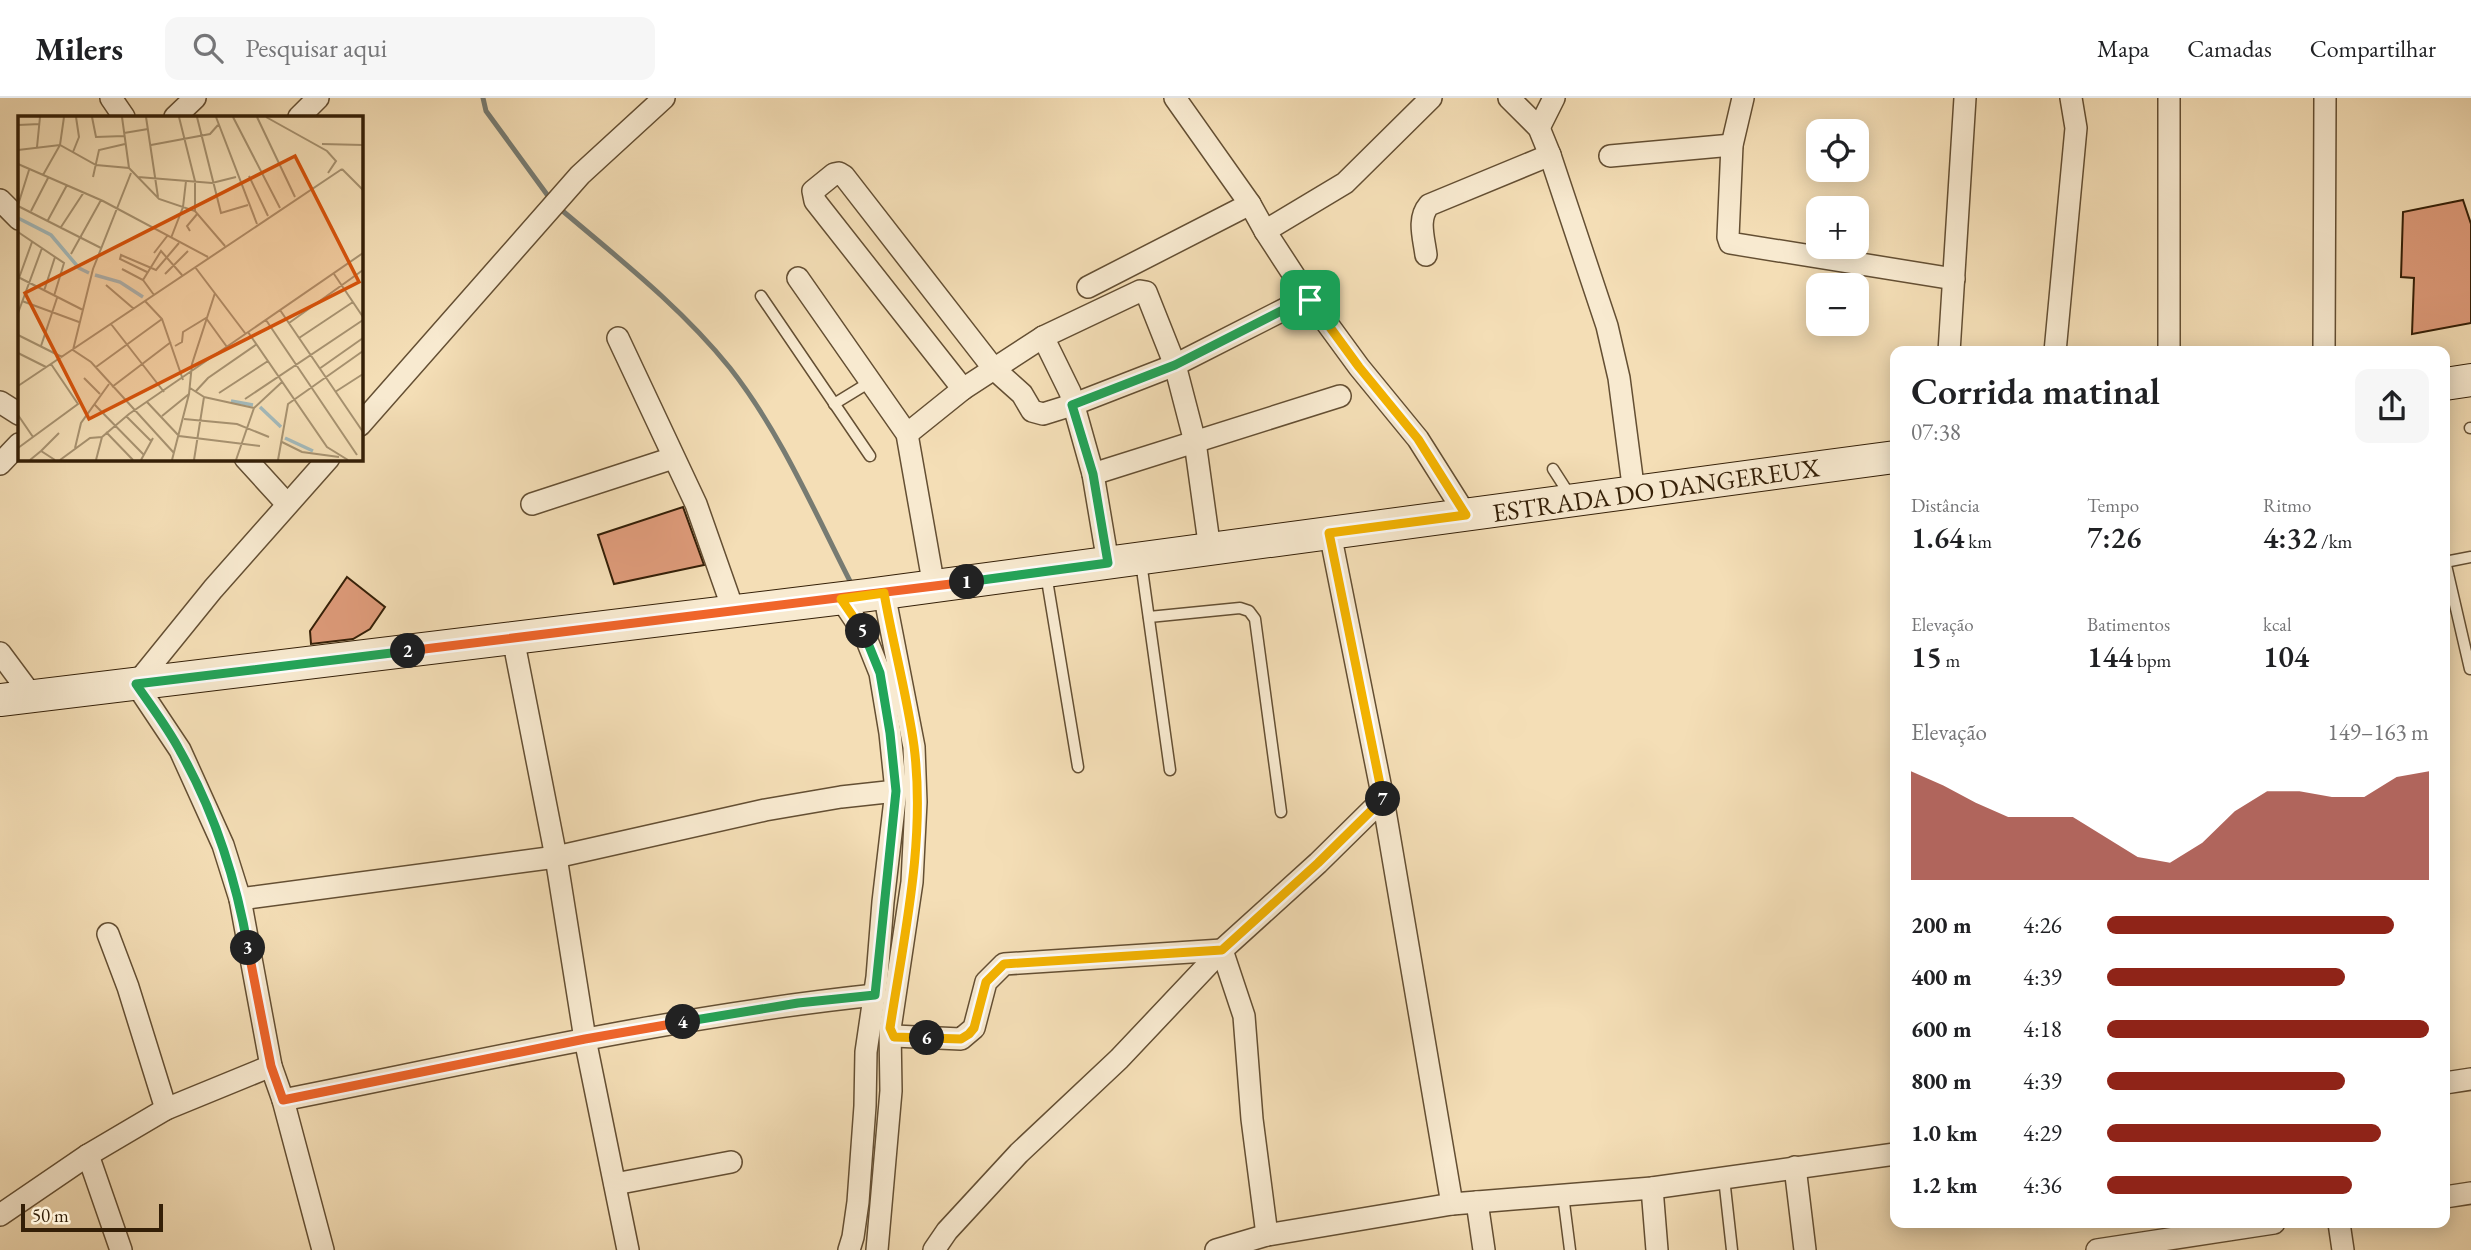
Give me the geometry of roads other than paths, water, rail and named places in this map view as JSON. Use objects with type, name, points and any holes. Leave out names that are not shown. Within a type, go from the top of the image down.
[{"type":"main road","points":[[2450,383],[2471,380]]},
{"type":"main road","name":"ESTRADA DO DANGEREUX","points":[[0,700],[934,587],[1890,458]]},
{"type":"street","points":[[111,98],[123,116]]},
{"type":"street","points":[[176,116],[195,98]]},
{"type":"street","points":[[300,116],[318,98]]},
{"type":"street","points":[[362,423],[580,175],[664,98]]},
{"type":"street","points":[[1175,98],[1250,204],[1265,232],[1310,300],[1359,367],[1418,439],[1466,515]]},
{"type":"street","points":[[1265,232],[1345,183],[1431,98]]},
{"type":"street","points":[[1510,98],[1539,128],[1607,326],[1619,378],[1634,493]]},
{"type":"street","points":[[1539,128],[1554,98]]},
{"type":"street","points":[[1743,98],[1732,145],[1728,237],[1730,243],[1954,279]]},
{"type":"street","points":[[1948,346],[1965,98]]},
{"type":"street","points":[[2055,346],[2076,128],[2071,98]]},
{"type":"street","points":[[2169,98],[2169,346]]},
{"type":"street","points":[[2323,346],[2325,98]]},
{"type":"street","points":[[1610,156],[1732,145]]},
{"type":"street","points":[[1426,255],[1422,224],[1423,212],[1429,205],[1550,155]]},
{"type":"street","points":[[963,389],[815,201],[813,191],[834,174],[844,176],[994,369],[1022,394],[1036,414],[1072,405],[1175,365],[1287,308],[1310,300]]},
{"type":"street","points":[[0,200],[18,218]]},
{"type":"street","points":[[1088,287],[1250,204]]},
{"type":"street","points":[[798,278],[907,434],[934,587]]},
{"type":"street","points":[[907,434],[963,389],[1043,337],[1140,291],[1146,292],[1175,365],[1195,442],[1210,550]]},
{"type":"street","points":[[1043,337],[1065,380],[1093,474],[1108,563]]},
{"type":"street","points":[[618,338],[703,524],[734,612]]},
{"type":"street","points":[[1093,474],[1340,396]]},
{"type":"street","points":[[0,402],[18,413]]},
{"type":"street","points":[[0,464],[18,445]]},
{"type":"street","points":[[532,504],[673,458]]},
{"type":"street","points":[[247,460],[287,504]]},
{"type":"street","points":[[323,1250],[283,1100],[271,1066],[240,899],[223,845],[180,750],[136,684],[213,589],[327,460]]},
{"type":"street","points":[[1329,533],[1383,799],[1452,1204]]},
{"type":"street","points":[[849,1250],[858,1202],[866,1052],[875,995],[896,791],[880,673],[864,633],[859,596]]},
{"type":"street","points":[[859,596],[914,747],[916,802],[912,882],[890,1028],[891,1091],[877,1250]]},
{"type":"street","points":[[513,638],[556,857],[585,1039],[628,1250]]},
{"type":"street","points":[[0,653],[32,696]]},
{"type":"street","points":[[240,899],[556,857],[765,810],[896,791]]},
{"type":"street","points":[[934,1250],[947,1231],[1019,1153],[1119,1059],[1222,950],[1318,863],[1383,799]]},
{"type":"street","points":[[108,934],[128,987],[166,1109]]},
{"type":"street","points":[[891,1034],[894,1037],[961,1039],[974,1028],[986,982],[1004,964],[1222,950]]},
{"type":"street","points":[[1222,950],[1244,1016],[1252,1119],[1267,1235]]},
{"type":"street","points":[[283,1100],[585,1039],[785,1005],[875,995]]},
{"type":"street","points":[[0,1215],[88,1155],[166,1109],[271,1066]]},
{"type":"street","points":[[2450,1082],[2471,1079]]},
{"type":"street","points":[[88,1155],[121,1250]]},
{"type":"street","points":[[1216,1250],[1267,1235],[1452,1204],[1652,1188],[1890,1155]]},
{"type":"street","points":[[615,1184],[731,1162]]},
{"type":"street","points":[[1795,1167],[1805,1250]]},
{"type":"street","points":[[1652,1188],[1657,1250]]},
{"type":"street","points":[[2450,1196],[2471,1193]]},
{"type":"street","points":[[1477,1202],[1484,1250]]},
{"type":"street","points":[[2097,1250],[2241,1228]]},
{"type":"street","points":[[2340,1228],[2343,1250]]},
{"type":"lane","points":[[761,296],[870,456]]},
{"type":"lane","points":[[834,404],[870,382]]},
{"type":"lane","points":[[1553,470],[1573,501]]},
{"type":"lane","points":[[2450,560],[2471,557]]},
{"type":"lane","points":[[1140,559],[1170,770]]},
{"type":"lane","points":[[1046,572],[1078,767]]},
{"type":"lane","points":[[2450,583],[2470,669]]},
{"type":"lane","points":[[1149,617],[1240,608],[1249,611],[1255,619],[1281,812]]},
{"type":"lane","points":[[1724,1178],[1732,1250]]},
{"type":"lane","points":[[1563,1195],[1570,1250]]},
{"type":"waterway","points":[[483,98],[486,111],[551,200]]},
{"type":"waterway","points":[[558,207],[669,303],[730,368],[781,446],[853,587]]},
{"type":"waterway","points":[[901,742],[903,767]]}]
